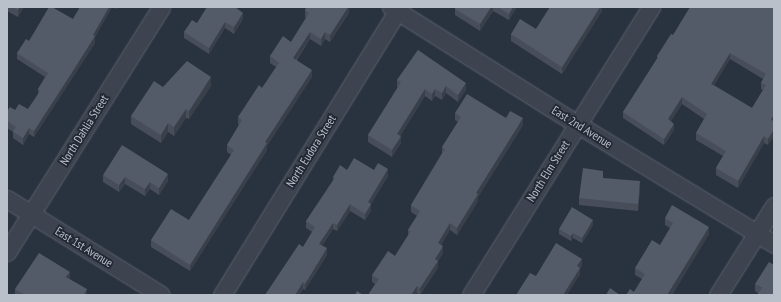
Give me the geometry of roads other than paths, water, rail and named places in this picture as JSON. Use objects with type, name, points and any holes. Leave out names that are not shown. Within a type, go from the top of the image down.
[{"type":"street","name":"North Dahlia Street","points":[[7,252],[160,7]]},
{"type":"street","name":"North Elm Street","points":[[471,295],[577,124],[652,7]]},
{"type":"street","name":"East 2nd Avenue","points":[[396,8],[577,124],[774,244]]},
{"type":"street","name":"North Eudora Street","points":[[222,295],[396,8]]},
{"type":"street","name":"East 1st Avenue","points":[[7,199],[161,295]]},
{"type":"street","points":[[718,295],[774,206]]}]
